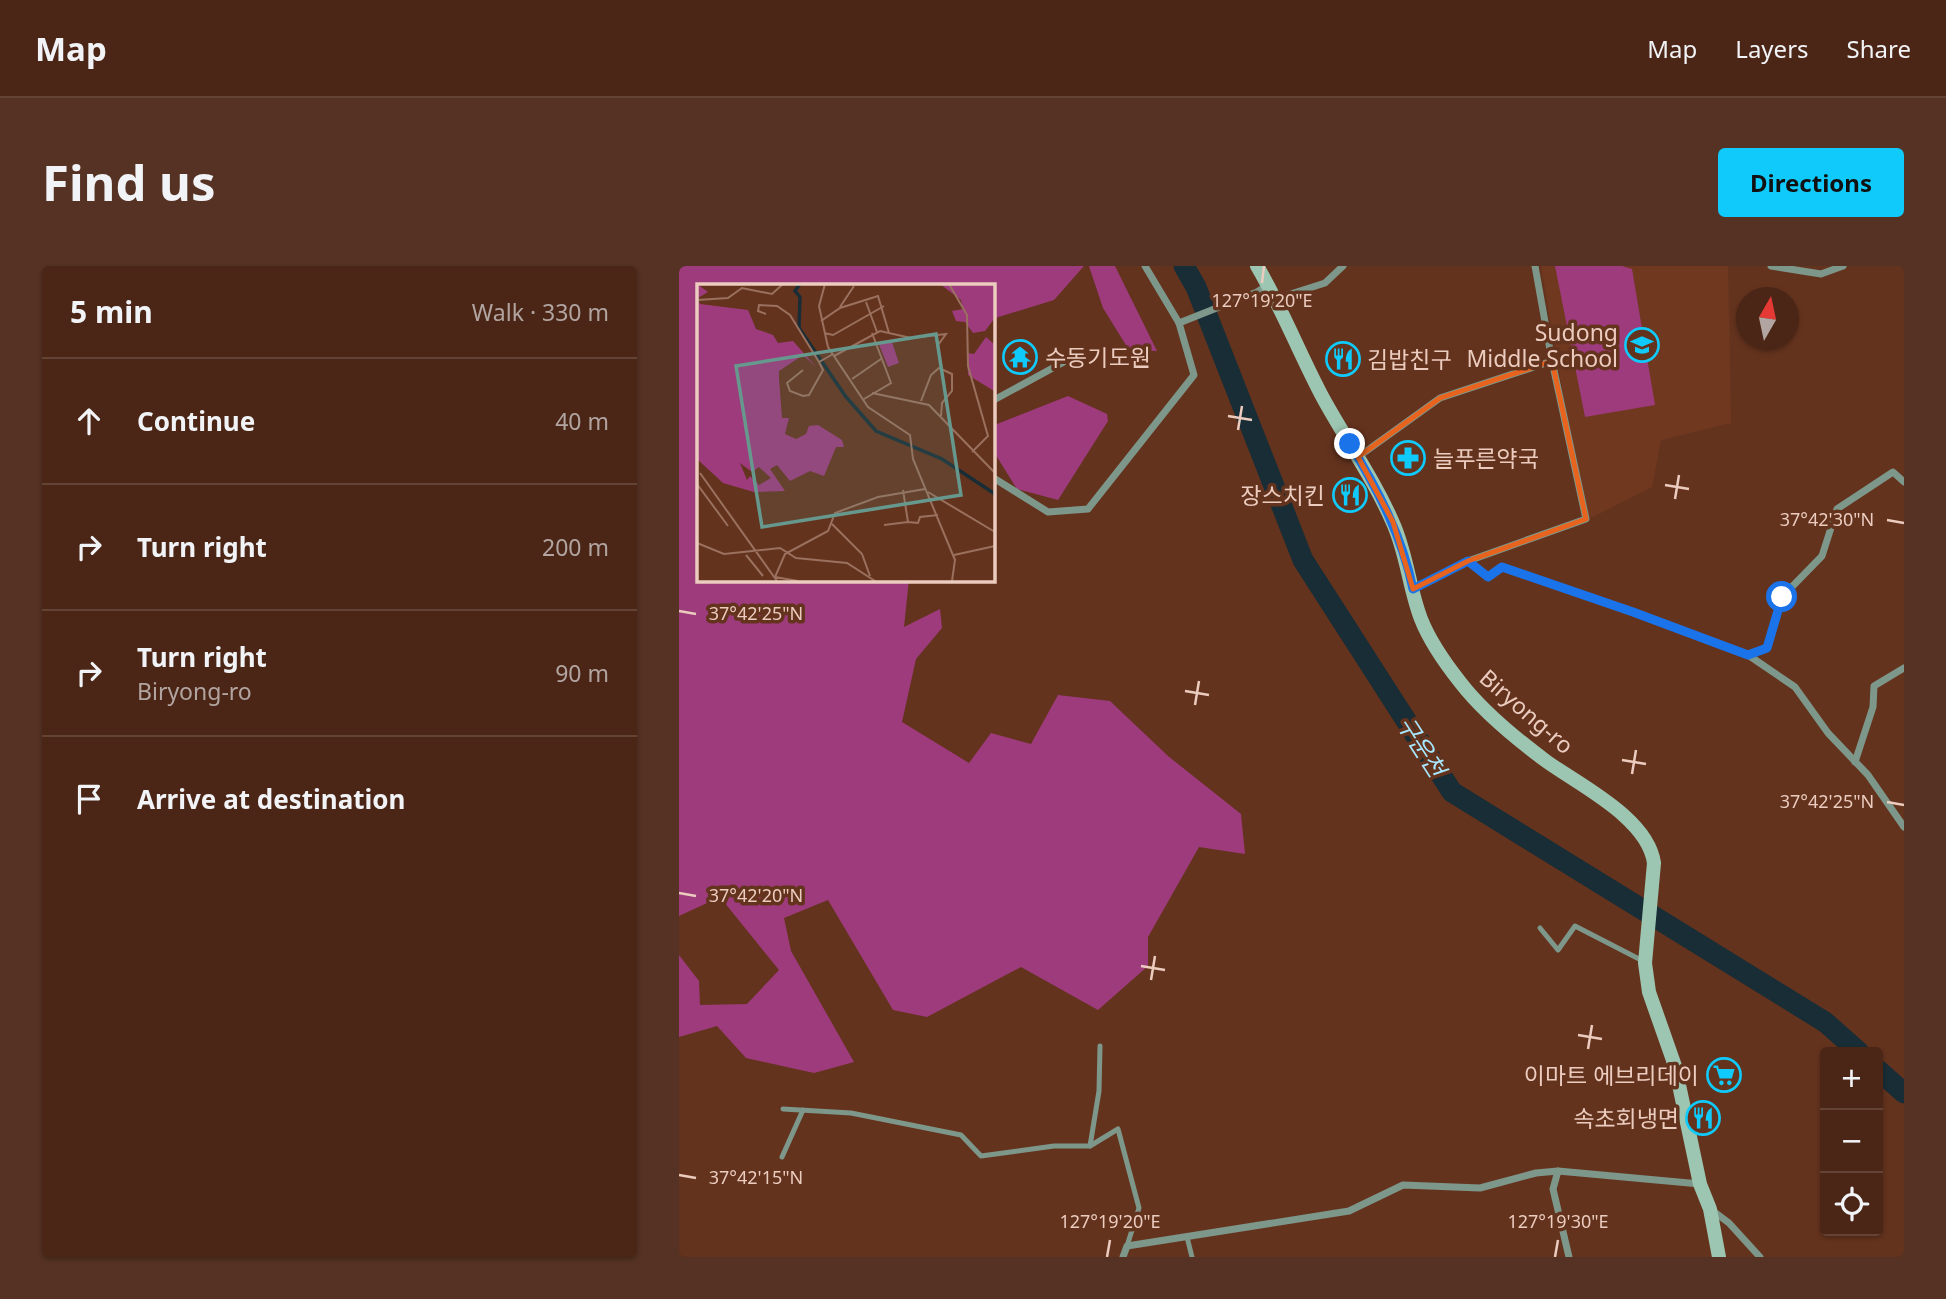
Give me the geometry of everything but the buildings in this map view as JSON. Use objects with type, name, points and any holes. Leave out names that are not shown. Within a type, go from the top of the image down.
[{"type":"main road","name":"Biryong-ro","points":[[1257,266],[1267,292],[1393,522],[1408,563],[1420,617],[1431,641],[1460,682],[1503,726],[1546,761],[1599,795],[1643,835],[1652,849],[1654,863],[1645,963]]},
{"type":"main road","points":[[1645,963],[1649,992],[1675,1066],[1700,1184],[1710,1209],[1719,1257]]},
{"type":"street","points":[[994,478],[1048,512],[1088,509],[1194,375],[1182,322],[1145,266]]},
{"type":"street","points":[[1182,322],[1267,292],[1325,283],[1343,266]]},
{"type":"street","points":[[1413,589],[1468,561],[1586,519],[1552,361],[1535,266]]},
{"type":"street","points":[[1772,266],[1821,274],[1843,266]]},
{"type":"street","points":[[994,400],[1073,357]]},
{"type":"street","points":[[1358,457],[1440,398],[1552,361]]},
{"type":"street","points":[[1748,655],[1767,648],[1782,597],[1822,556],[1837,509],[1893,472],[1904,482]]},
{"type":"street","points":[[1468,561],[1488,577],[1502,567],[1748,655],[1795,687],[1828,733],[1868,775],[1904,827]]},
{"type":"street","points":[[1855,762],[1873,706],[1874,686],[1904,668]]},
{"type":"street","points":[[1123,1257],[1127,1245],[1349,1211],[1403,1185],[1480,1188],[1536,1173],[1558,1171],[1700,1184]]},
{"type":"street","points":[[1558,1171],[1553,1189],[1569,1257]]},
{"type":"street","points":[[1710,1209],[1728,1223],[1760,1257]]},
{"type":"lane","points":[[1540,928],[1557,950],[1575,926],[1645,963]]},
{"type":"lane","points":[[1090,1146],[1099,1091],[1100,1046]]},
{"type":"lane","points":[[783,1109],[851,1113],[961,1135],[981,1156],[1054,1146],[1090,1146],[1118,1129],[1139,1208],[1127,1245]]},
{"type":"lane","points":[[782,1157],[803,1110]]},
{"type":"lane","points":[[1187,1237],[1192,1257]]},
{"type":"highlighted area","points":[[1552,361],[1586,519],[1468,561],[1413,589],[1393,522],[1358,457],[1440,398]]},
{"type":"shaded area","points":[[679,266],[1084,266],[1054,300],[994,318],[994,284],[697,284],[697,581],[909,581],[904,627],[940,609],[942,628],[916,659],[902,722],[969,763],[991,733],[1031,744],[1058,695],[1110,701],[1168,756],[1241,814],[1245,854],[1199,847],[1148,937],[1148,966],[1098,1010],[1021,967],[927,1017],[893,1010],[828,900],[784,918],[791,951],[854,1062],[814,1073],[746,1058],[717,1026],[679,1037],[679,955],[699,981],[700,1005],[747,1004],[779,970],[720,897],[679,916]]},
{"type":"shaded area","points":[[1089,266],[1115,266],[1157,351],[1129,350],[1103,308]]},
{"type":"shaded area","name":"Sudong Middle School","points":[[1541,266],[1728,266],[1731,423],[1661,440],[1652,487],[1593,517],[1584,517]]},
{"type":"shaded area","points":[[1555,266],[1622,266],[1632,269],[1655,405],[1585,417]]},
{"type":"shaded area","points":[[1068,396],[1107,414],[1108,421],[1058,500],[1017,489],[994,452],[994,425]]},
{"type":"waterway","name":"구운천","points":[[1184,266],[1196,287],[1303,560],[1452,792],[1825,1022],[1853,1047]]},
{"type":"waterway","name":"구운천","points":[[1883,1074],[1904,1093]]},
{"type":"place","name":"Sudong Middle School","points":[[1642,345]]},
{"type":"place","name":"수동기도원","points":[[1020,357]]},
{"type":"place","name":"김밥친구","points":[[1343,359]]},
{"type":"place","name":"늘푸른약국","points":[[1408,458]]},
{"type":"place","name":"장스치킨","points":[[1350,495]]},
{"type":"place","name":"이마트 에브리데이","points":[[1724,1075]]},
{"type":"place","name":"속초회냉면","points":[[1703,1118]]},
{"type":"route","points":[[1350,444],[1393,522],[1408,563],[1413,589],[1468,561],[1488,577],[1502,567],[1748,655],[1767,648],[1782,597]]}]
